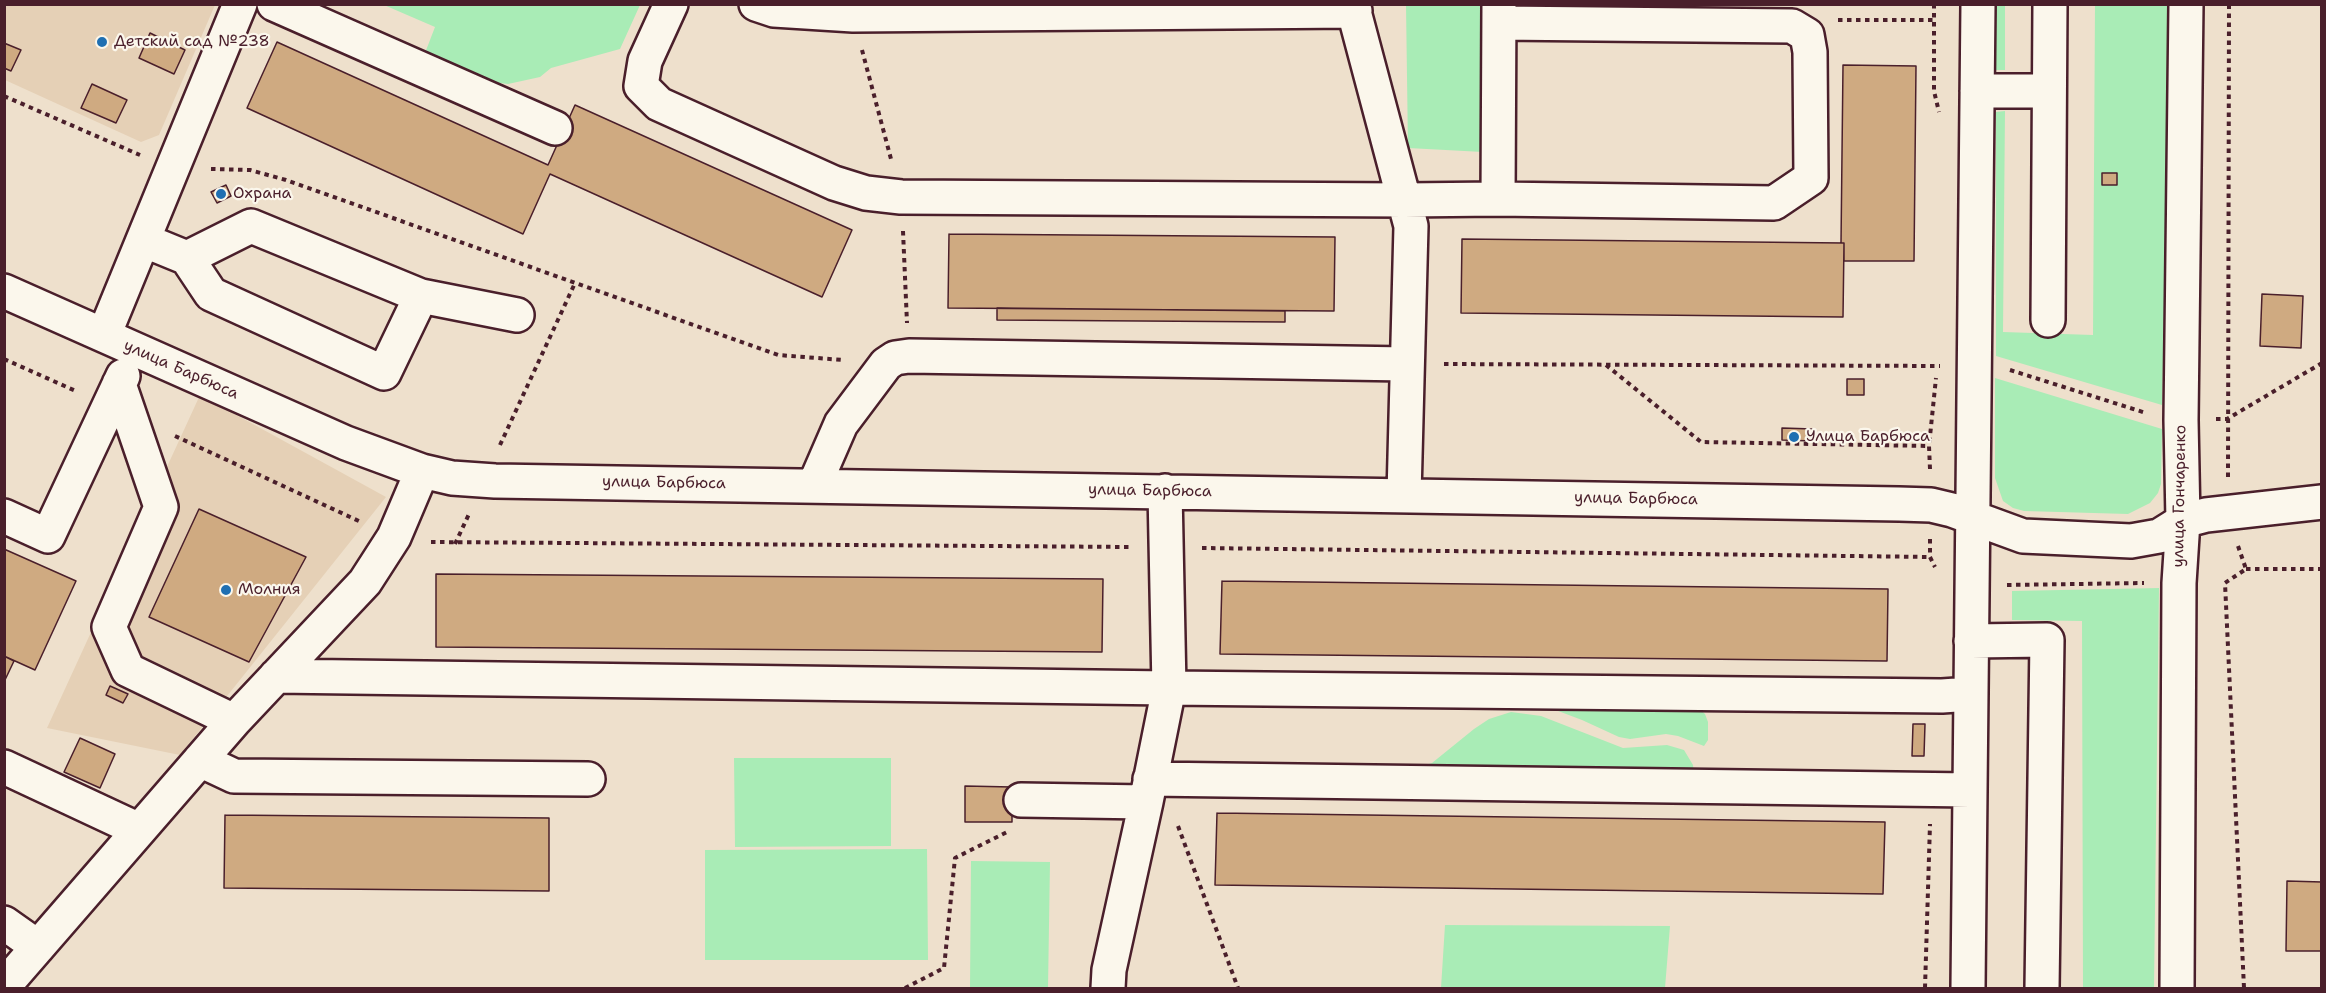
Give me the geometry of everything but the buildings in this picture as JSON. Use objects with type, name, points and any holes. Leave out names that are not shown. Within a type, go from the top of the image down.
[{"type":"street","points":[[104,335],[240,4]]},
{"type":"street","points":[[274,4],[555,128]]},
{"type":"street","points":[[671,4],[645,61],[641,86],[659,104],[834,183],[866,193],[901,196],[1774,203],[1811,178],[1810,52],[1807,35],[1792,26],[1499,14],[1498,199]]},
{"type":"street","points":[[756,4],[774,10],[853,15],[1354,8],[1411,225],[1404,495]]},
{"type":"street","points":[[1968,988],[1978,4]]},
{"type":"street","points":[[2048,320],[2050,4]]},
{"type":"street","name":"улица Гончаренко","points":[[2177,988],[2186,4]]},
{"type":"street","points":[[1977,91],[2049,91]]},
{"type":"street","points":[[187,258],[251,226],[421,296],[517,315]]},
{"type":"street","points":[[143,240],[187,258],[211,294],[384,373],[421,296]]},
{"type":"street","name":"улица Барбюса","points":[[4,291],[346,443],[422,471],[452,478],[1931,505],[1973,517],[2023,536],[2132,542],[2159,536],[2183,521],[2206,515],[2322,502]]},
{"type":"street","points":[[4,516],[48,536],[136,349]]},
{"type":"street","points":[[814,486],[841,424],[886,363],[895,358],[909,356],[1407,364]]},
{"type":"street","points":[[120,384],[161,507],[109,627],[128,670],[234,721]]},
{"type":"street","points":[[4,986],[234,721],[365,582],[394,537],[422,471]]},
{"type":"street","points":[[1108,988],[1109,970],[1152,787],[1169,688],[1165,491]]},
{"type":"street","points":[[1971,641],[2047,640],[2042,988]]},
{"type":"street","points":[[276,676],[1169,688],[1930,696],[1971,694]]},
{"type":"street","points":[[200,760],[234,776],[588,779]]},
{"type":"street","points":[[4,767],[139,830]]},
{"type":"street","points":[[1019,814],[1152,787],[1970,790]]},
{"type":"street","points":[[4,923],[38,947]]},
{"type":"path","points":[[1807,35],[1826,20],[1934,20]]},
{"type":"path","points":[[4,96],[172,169],[250,170],[286,180],[778,356],[886,363]]},
{"type":"path","points":[[455,543],[575,283]]},
{"type":"path","points":[[1407,364],[1999,366],[2160,417],[2181,420],[2227,419],[2322,363]]},
{"type":"path","points":[[1605,365],[1701,442],[1929,446]]},
{"type":"path","points":[[2246,569],[2322,569]]},
{"type":"path","points":[[1972,586],[2225,583]]},
{"type":"path","points":[[1152,787],[1238,988]]},
{"type":"path","points":[[905,988],[944,968],[955,858],[1019,814]]},
{"type":"shaded area","name":"Детский сад №238","points":[[5,5],[215,5],[159,135],[141,142],[5,80]]},
{"type":"shaded area","points":[[200,395],[386,497],[180,755],[47,728]]},
{"type":"green space","points":[[384,5],[640,5],[620,49],[551,68],[540,77],[508,84],[492,82],[425,53],[435,27]]},
{"type":"green space","points":[[1406,5],[1481,6],[1483,152],[1408,148]]},
{"type":"green space","points":[[1996,5],[2005,5],[2005,70],[1996,70]]},
{"type":"green space","points":[[2095,5],[2171,5],[2162,405],[1996,356],[1996,112],[2005,111],[2003,332],[2093,335]]},
{"type":"green space","points":[[1995,378],[2162,429],[2161,484],[2158,493],[2150,503],[2128,514],[2024,511],[2013,508],[2003,501],[1995,478]]},
{"type":"green space","points":[[2159,588],[2154,988],[2083,988],[2082,621],[2012,620],[2012,591]]},
{"type":"green space","points":[[1694,704],[1705,714],[1708,722],[1708,740],[1704,746],[1666,734],[1630,739],[1619,737],[1545,706]]},
{"type":"green space","points":[[1511,712],[1541,716],[1623,748],[1667,745],[1684,750],[1693,765],[1694,775],[1406,771],[1432,763],[1489,719]]},
{"type":"green space","points":[[734,758],[891,758],[891,846],[735,847]]},
{"type":"green space","points":[[927,849],[928,960],[705,960],[705,850]]},
{"type":"green space","points":[[971,861],[1050,862],[1048,988],[970,988]]},
{"type":"green space","points":[[1445,925],[1670,926],[1665,988],[1441,988]]},
{"type":"place","name":"Детский сад №238","points":[[102,42]]},
{"type":"place","name":"Охрана","points":[[221,194]]},
{"type":"place","name":"Улица Барбюса","points":[[1794,437]]},
{"type":"place","name":"Молния","points":[[226,590]]}]
